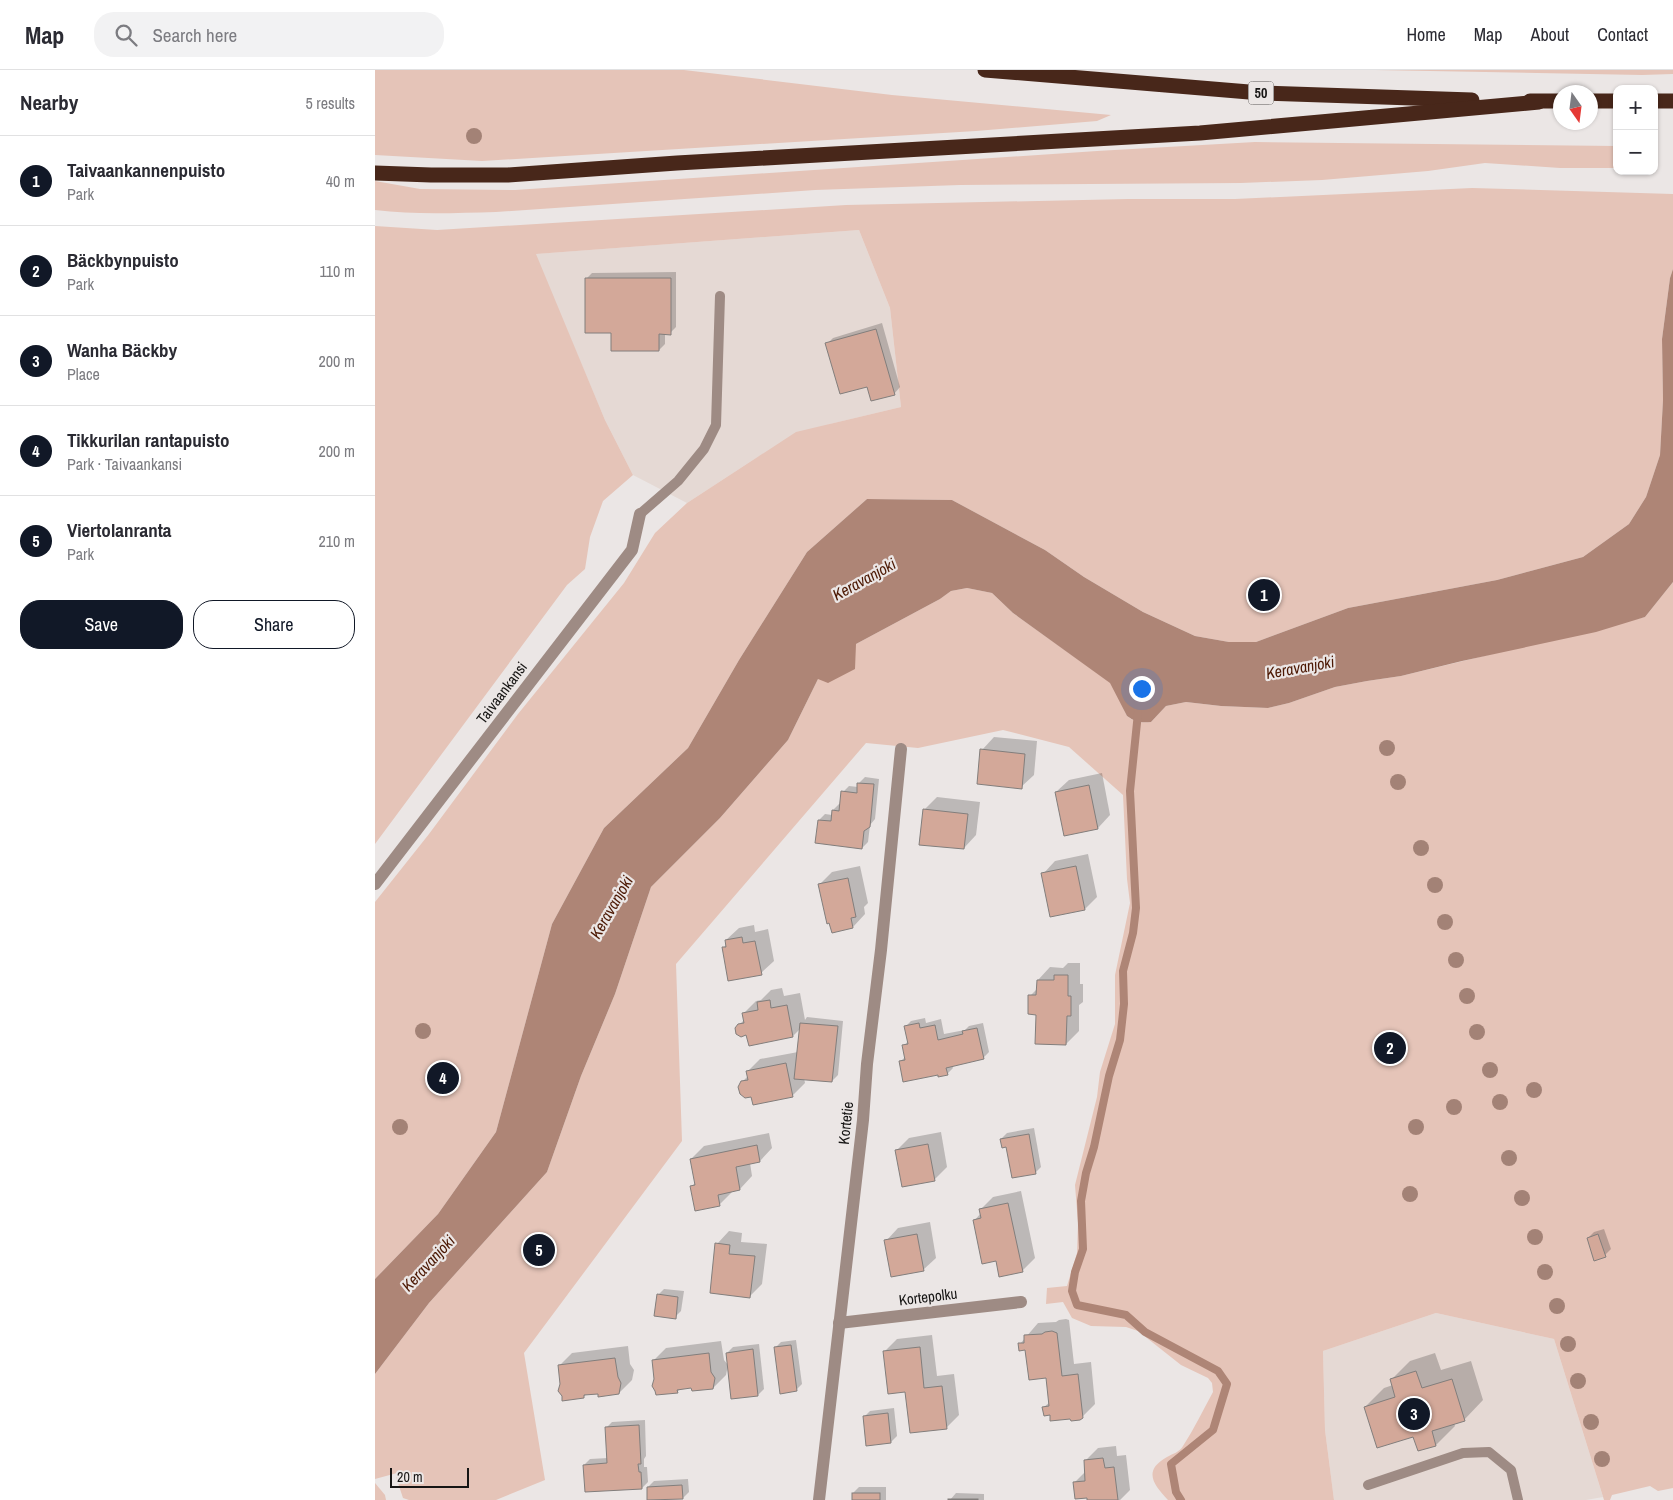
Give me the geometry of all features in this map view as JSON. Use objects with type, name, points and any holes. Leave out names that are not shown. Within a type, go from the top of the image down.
[{"type":"highway","name":"50","points":[[985,70],[1261,93],[1553,101]]},
{"type":"highway","points":[[1598,101],[1613,101]]},
{"type":"highway","points":[[1658,101],[1673,101]]},
{"type":"highway","points":[[375,173],[508,175],[677,163],[1190,134],[1539,102]]},
{"type":"street","name":"Taivaankansi","points":[[375,884],[632,550],[640,514]]},
{"type":"street","name":"Kortetie","points":[[819,1500],[863,1120],[867,1064],[881,950],[901,749]]},
{"type":"street","name":"Kortepolku","points":[[839,1324],[1021,1302]]},
{"type":"lane","points":[[640,514],[678,481],[704,449],[717,425],[720,296]]},
{"type":"lane","points":[[1368,1485],[1463,1453],[1489,1452],[1511,1470],[1518,1500]]},
{"type":"shaded area","points":[[375,70],[684,70],[892,95],[1111,115],[1097,121],[976,131],[482,161],[375,155]]},
{"type":"shaded area","points":[[1375,70],[1673,70],[1673,74],[1642,75]]},
{"type":"shaded area","points":[[1255,142],[1613,146],[1613,168],[1560,168],[1485,163],[1428,171],[1322,180],[1241,183],[960,185],[815,190],[496,212],[420,213],[375,210],[375,181],[420,189],[515,190]]},
{"type":"shaded area","points":[[1472,188],[1673,194],[1673,269],[1670,278],[1662,339],[1663,400],[1660,455],[1646,497],[1629,524],[1583,557],[1497,580],[1348,608],[1256,642],[1229,642],[1195,636],[1143,612],[1084,577],[1045,550],[952,500],[867,499],[807,552],[739,660],[688,748],[604,828],[552,924],[496,1132],[438,1214],[375,1279],[375,902],[429,834],[518,714],[624,583],[655,533],[687,503],[796,432],[901,407],[890,308],[859,230],[536,254],[605,420],[633,475],[603,501],[590,537],[585,569],[567,585],[375,844],[375,226],[437,230],[846,205],[1128,199],[1235,199]]},
{"type":"shaded area","points":[[859,230],[890,308],[901,407],[830,424],[756,458],[687,503],[633,475],[605,420],[535,254]]},
{"type":"shaded area","points":[[1673,582],[1673,1488],[1658,1491],[1650,1486],[1612,1495],[1610,1500],[1604,1500],[1554,1339],[1436,1313],[1323,1351],[1325,1430],[1334,1500],[1168,1500],[1158,1489],[1153,1478],[1155,1468],[1159,1462],[1182,1448],[1213,1392],[1212,1383],[1208,1378],[1181,1365],[1138,1331],[1126,1327],[1091,1326],[1072,1318],[1063,1302],[1046,1304],[1047,1288],[1067,1286],[1077,1253],[1078,1223],[1075,1185],[1097,1097],[1100,1072],[1115,1024],[1115,975],[1130,903],[1123,795],[1069,747],[1003,730],[918,748],[866,743],[676,964],[682,1141],[524,1353],[545,1480],[496,1500],[409,1500],[403,1498],[396,1477],[397,1473],[375,1479],[375,1374],[429,1303],[547,1172],[581,1076],[615,994],[651,887],[720,818],[788,740],[818,679],[856,644],[940,599],[951,591],[967,588],[992,593],[1013,613],[1111,683],[1127,716],[1135,721],[1151,722],[1166,706],[1186,702],[1268,708],[1289,703],[1335,687],[1401,676],[1645,617]]},
{"type":"shaded area","points":[[1436,1313],[1554,1339],[1603,1497],[1586,1500],[1334,1500],[1325,1430],[1323,1351]]},
{"type":"shaded area","points":[[375,1483],[385,1495],[386,1500],[375,1500]]},
{"type":"water","name":"Keravanjoki","points":[[1673,269],[1673,582],[1645,617],[1596,632],[1401,676],[1335,687],[1289,703],[1268,708],[1186,702],[1166,706],[1151,722],[1135,721],[1127,716],[1110,683],[1013,613],[992,593],[967,588],[951,591],[940,599],[856,644],[855,669],[828,683],[818,679],[788,740],[720,818],[651,887],[615,994],[581,1076],[547,1172],[429,1303],[375,1374],[375,1279],[438,1214],[496,1132],[552,924],[604,828],[688,748],[739,660],[807,552],[867,499],[952,500],[1045,550],[1084,577],[1143,612],[1195,636],[1229,642],[1256,642],[1348,608],[1497,580],[1583,557],[1629,524],[1646,497],[1660,455],[1663,400],[1662,339],[1670,278]]},
{"type":"building","points":[[585,278],[671,278],[671,335],[659,334],[659,351],[611,351],[611,333],[585,333]]},
{"type":"building","points":[[876,329],[895,395],[871,401],[867,387],[840,394],[825,343]]},
{"type":"building","points":[[980,749],[1025,754],[1022,789],[977,784]]},
{"type":"building","points":[[857,783],[874,784],[870,827],[864,831],[862,849],[815,843],[818,820],[831,821],[832,810],[839,811],[841,791],[857,793]]},
{"type":"building","points":[[1089,785],[1098,829],[1064,836],[1055,792]]},
{"type":"building","points":[[923,809],[968,814],[964,849],[919,845]]},
{"type":"building","points":[[1076,866],[1085,910],[1050,917],[1041,873]]},
{"type":"building","points":[[848,878],[856,917],[851,918],[853,928],[832,933],[829,923],[827,924],[818,884]]},
{"type":"building","points":[[742,937],[743,943],[755,941],[762,975],[728,981],[722,947],[726,947],[725,940]]},
{"type":"building","points":[[1054,975],[1068,975],[1068,996],[1071,996],[1071,1016],[1067,1016],[1066,1045],[1035,1044],[1036,1015],[1028,1014],[1028,995],[1036,995],[1037,980],[1054,980]]},
{"type":"building","points":[[770,1000],[771,1008],[787,1005],[793,1037],[749,1046],[746,1035],[741,1037],[736,1034],[735,1028],[738,1024],[744,1023],[742,1013],[758,1010],[757,1002]]},
{"type":"building","points":[[800,1023],[838,1026],[832,1082],[794,1079]]},
{"type":"building","points":[[919,1023],[920,1028],[935,1025],[938,1040],[963,1034],[962,1031],[977,1028],[984,1059],[946,1068],[948,1075],[938,1077],[938,1075],[903,1082],[899,1061],[905,1060],[902,1045],[908,1044],[904,1026]]},
{"type":"building","points":[[786,1063],[793,1097],[753,1105],[751,1097],[745,1098],[740,1094],[738,1087],[741,1081],[748,1080],[746,1071]]},
{"type":"building","points":[[1029,1134],[1036,1174],[1012,1178],[1006,1147],[1002,1148],[1000,1139]]},
{"type":"building","points":[[928,1144],[935,1181],[902,1187],[895,1150]]},
{"type":"building","points":[[757,1145],[760,1162],[736,1167],[740,1190],[718,1195],[720,1206],[695,1211],[690,1186],[695,1185],[690,1159]]},
{"type":"building","points":[[1008,1203],[1023,1272],[999,1277],[996,1261],[982,1264],[973,1220],[981,1218],[979,1209]]},
{"type":"building","points":[[917,1234],[924,1271],[891,1277],[884,1240]]},
{"type":"building","points":[[1598,1234],[1606,1257],[1594,1261],[1587,1238]]},
{"type":"building","points":[[715,1243],[730,1245],[729,1254],[755,1256],[750,1298],[710,1293]]},
{"type":"building","points":[[657,1294],[678,1297],[676,1319],[654,1316]]},
{"type":"building","points":[[1052,1331],[1057,1333],[1062,1376],[1078,1374],[1083,1418],[1080,1420],[1050,1421],[1050,1415],[1044,1416],[1042,1407],[1049,1406],[1046,1378],[1029,1380],[1025,1350],[1019,1351],[1018,1343],[1024,1343],[1024,1335],[1042,1334]]},
{"type":"building","points":[[791,1345],[797,1391],[780,1394],[774,1347]]},
{"type":"building","points":[[920,1347],[924,1388],[942,1386],[947,1429],[910,1433],[905,1392],[888,1394],[883,1351]]},
{"type":"building","points":[[753,1349],[758,1396],[731,1399],[726,1353]]},
{"type":"building","points":[[709,1353],[711,1372],[715,1378],[713,1389],[692,1391],[691,1388],[677,1390],[678,1393],[656,1395],[652,1386],[654,1379],[652,1360]]},
{"type":"building","points":[[615,1358],[618,1377],[621,1383],[619,1394],[598,1397],[598,1394],[584,1395],[584,1398],[562,1401],[562,1396],[558,1391],[560,1384],[558,1365]]},
{"type":"building","points":[[1416,1371],[1422,1388],[1452,1379],[1465,1421],[1432,1431],[1436,1446],[1418,1451],[1413,1437],[1377,1448],[1364,1407],[1395,1397],[1390,1379]]},
{"type":"building","points":[[888,1413],[891,1443],[866,1446],[863,1416]]},
{"type":"building","points":[[639,1425],[641,1464],[638,1464],[639,1472],[641,1472],[642,1489],[585,1492],[583,1465],[607,1463],[605,1427]]},
{"type":"building","points":[[1103,1458],[1105,1468],[1114,1467],[1118,1500],[1075,1499],[1073,1482],[1085,1481],[1084,1460]]},
{"type":"building","points":[[682,1485],[683,1499],[647,1500],[647,1487]]},
{"type":"building","points":[[852,1493],[880,1493],[880,1500],[852,1500]]},
{"type":"building","points":[[978,1499],[978,1500],[948,1500]]},
{"type":"waterway","points":[[1138,713],[1130,791],[1136,908],[1133,933],[1123,971],[1124,1004],[1120,1040],[1109,1076],[1094,1147],[1086,1173],[1081,1201],[1083,1249],[1075,1272],[1072,1291],[1077,1305],[1126,1315],[1145,1332],[1218,1371],[1227,1384],[1213,1430],[1171,1464],[1176,1492],[1181,1500]]},
{"type":"place","name":"Taivaankannenpuisto","points":[[1264,595]]},
{"type":"place","name":"Bäckbynpuisto","points":[[1390,1048]]},
{"type":"place","name":"Tikkurilan rantapuisto","points":[[443,1078]]},
{"type":"place","name":"Viertolanranta","points":[[539,1250]]},
{"type":"place","name":"Wanha Bäckby","points":[[1414,1414]]}]
